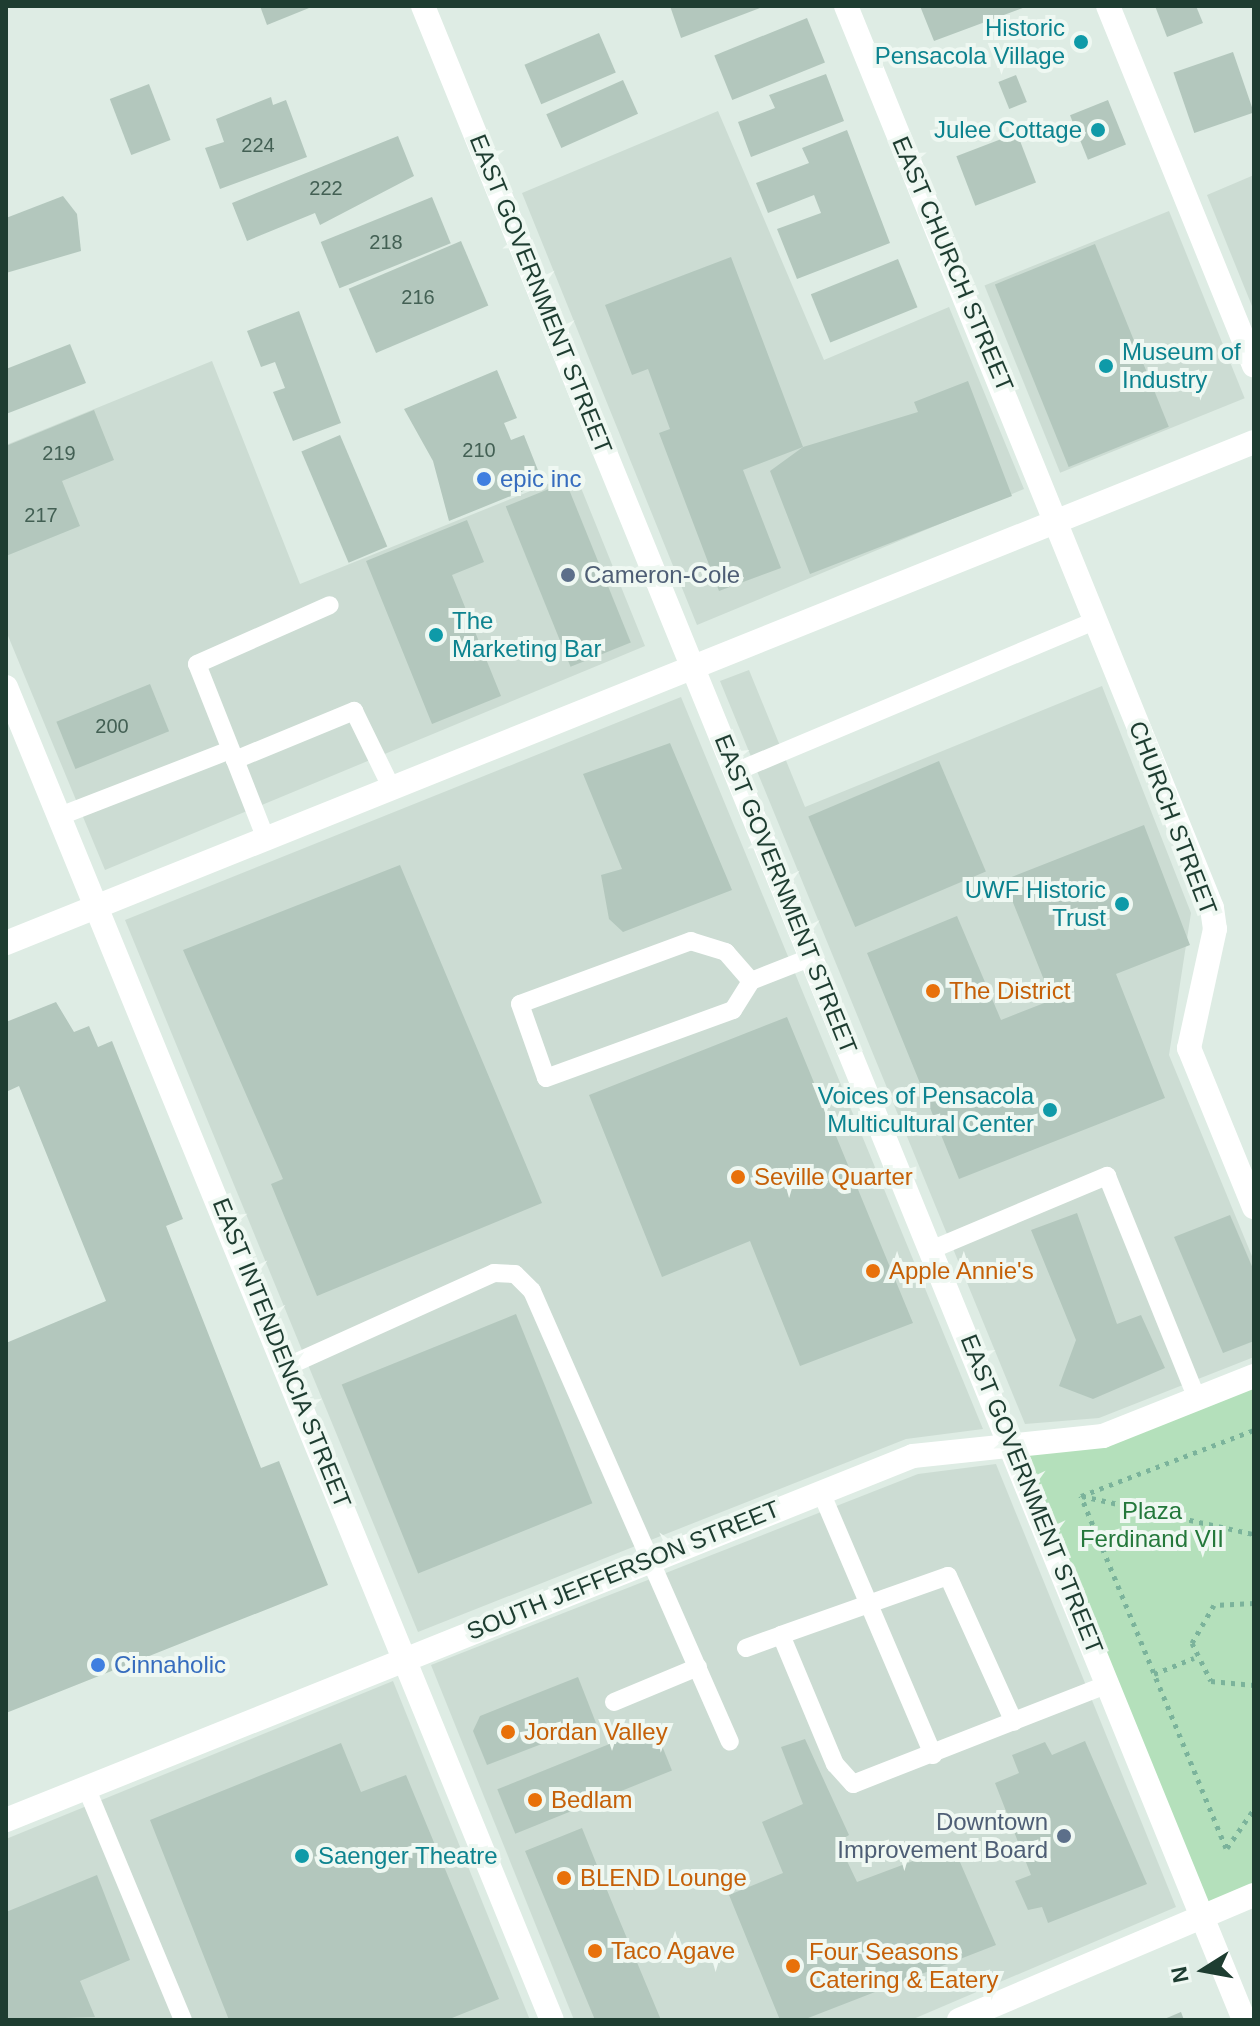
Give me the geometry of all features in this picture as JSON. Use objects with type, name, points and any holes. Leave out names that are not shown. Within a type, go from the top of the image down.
[{"type":"street","name":"EAST GOVERNMENT STREET","points":[[423,6],[692,669],[933,1249],[1244,2020]]},
{"type":"street","name":"EAST CHURCH STREET","points":[[846,6],[1061,522]]},
{"type":"street","points":[[1108,6],[1254,366]]},
{"type":"street","points":[[6,943],[1254,442]]},
{"type":"street","name":"CHURCH STREET","points":[[1061,522],[1212,908],[1215,929],[1189,1048],[1254,1207]]},
{"type":"street","name":"EAST INTENDENCIA STREET","points":[[6,687],[288,1366],[552,2020]]},
{"type":"street","name":"SOUTH JEFFERSON STREET","points":[[6,1820],[405,1656],[913,1456],[1103,1436],[1254,1376]]},
{"type":"street","points":[[959,2020],[1254,1895]]},
{"type":"lane","points":[[266,839],[197,664],[330,605]]},
{"type":"lane","points":[[735,772],[1097,620]]},
{"type":"lane","points":[[60,816],[354,711],[392,789]]},
{"type":"lane","points":[[751,981],[726,952],[691,941],[520,1004],[546,1078],[733,1010],[751,981],[812,957]]},
{"type":"lane","points":[[933,1249],[1107,1176],[1197,1399]]},
{"type":"lane","points":[[288,1366],[494,1273],[515,1274],[532,1291],[730,1741]]},
{"type":"lane","points":[[821,1492],[933,1755]]},
{"type":"lane","points":[[746,1648],[867,1602],[948,1576],[1014,1722]]},
{"type":"lane","points":[[781,1635],[842,1778],[866,1782],[1108,1684]]},
{"type":"lane","points":[[614,1702],[698,1667]]},
{"type":"lane","points":[[86,1787],[183,2020]]},
{"type":"path","points":[[1081,1496],[1254,1430]]},
{"type":"path","points":[[1081,1496],[1254,1534]]},
{"type":"path","points":[[1081,1496],[1226,1848],[1254,1809]]},
{"type":"path","points":[[1194,1658],[1202,1615],[1228,1600],[1254,1603]]},
{"type":"path","points":[[1154,1674],[1194,1658]]},
{"type":"path","points":[[1194,1658],[1224,1687],[1254,1685]]},
{"type":"shaded area","points":[[718,111],[824,360],[949,307],[1024,489],[697,625],[522,193]]},
{"type":"shaded area","points":[[1254,175],[1254,311],[1207,195]]},
{"type":"shaded area","points":[[1169,211],[1245,398],[1060,473],[984,286]]},
{"type":"shaded area","points":[[212,361],[300,584],[575,473],[645,646],[105,870],[6,631],[6,445]]},
{"type":"shaded area","points":[[749,670],[805,807],[1102,686],[1191,913],[1169,1055],[1254,1261],[1254,1357],[1099,1418],[1025,1424],[720,681]]},
{"type":"shaded area","points":[[681,697],[983,1429],[906,1439],[418,1632],[125,920]]},
{"type":"shaded area","points":[[996,1464],[1176,1907],[911,2020],[574,2020],[431,1665],[918,1474]]},
{"type":"shaded area","points":[[393,1681],[530,2020],[6,2020],[6,1839]]},
{"type":"green space","name":"Plaza Ferdinand VII","points":[[1254,1376],[1254,1895],[1202,1916],[1011,1444],[1103,1436]]},
{"type":"building","points":[[260,6],[314,6],[267,25]]},
{"type":"building","points":[[670,6],[765,6],[681,38]]},
{"type":"building","points":[[920,6],[1028,6],[934,41]]},
{"type":"building","points":[[1155,6],[1196,6],[1203,23],[1167,37]]},
{"type":"building","points":[[807,18],[825,63],[732,100],[714,55]]},
{"type":"building","points":[[599,33],[616,73],[541,104],[524,65]]},
{"type":"building","points":[[1233,52],[1254,113],[1194,133],[1173,73]]},
{"type":"building","points":[[826,74],[844,121],[751,157],[738,122],[775,108],[769,95]]},
{"type":"building","points":[[1016,75],[1027,102],[1009,109],[998,82]]},
{"type":"building","points":[[623,80],[638,114],[561,148],[546,114]]},
{"type":"building","points":[[149,84],[171,140],[131,155],[110,99]]},
{"type":"building","points":[[271,97],[273,105],[286,100],[307,157],[220,189],[205,148],[224,142],[216,119]]},
{"type":"building","name":"Julee Cottage","points":[[1108,100],[1126,145],[1088,160],[1070,115]]},
{"type":"building","points":[[847,130],[890,243],[797,279],[777,229],[821,213],[814,195],[768,213],[756,183],[809,163],[802,148]]},
{"type":"building","points":[[1017,133],[1036,182],[975,206],[956,156]]},
{"type":"building","points":[[398,136],[414,176],[320,225],[315,213],[247,241],[232,203]]},
{"type":"building","points":[[63,196],[77,214],[81,251],[6,273],[6,218]]},
{"type":"building","points":[[432,197],[451,243],[339,288],[321,242]]},
{"type":"building","points":[[461,241],[488,305],[376,353],[349,289]]},
{"type":"building","points":[[1095,244],[1169,427],[1069,467],[995,284]]},
{"type":"building","points":[[731,257],[803,447],[743,470],[781,568],[719,591],[659,433],[670,429],[648,369],[632,375],[605,305]]},
{"type":"building","points":[[898,259],[917,307],[830,342],[811,294]]},
{"type":"building","points":[[299,311],[341,423],[293,441],[273,392],[285,388],[275,362],[261,367],[247,331]]},
{"type":"building","points":[[70,344],[86,383],[6,414],[6,369]]},
{"type":"building","points":[[497,370],[517,418],[504,423],[511,440],[524,435],[543,483],[449,521],[433,461],[404,409]]},
{"type":"building","points":[[968,381],[1012,496],[810,574],[770,471],[803,447],[918,412],[914,402]]},
{"type":"building","points":[[94,410],[114,460],[62,481],[80,526],[6,556],[6,446]]},
{"type":"building","points":[[340,435],[387,546],[349,563],[301,451]]},
{"type":"building","name":"Cameron-Cole","points":[[566,482],[631,642],[571,667],[506,506]]},
{"type":"building","name":"The Marketing Bar","points":[[467,520],[484,562],[452,575],[501,696],[432,724],[366,561]]},
{"type":"building","points":[[150,684],[169,731],[75,769],[56,722]]},
{"type":"building","points":[[670,743],[732,890],[623,932],[609,919],[601,875],[622,869],[583,774]]},
{"type":"building","points":[[939,761],[986,871],[855,927],[808,816]]},
{"type":"building","points":[[1144,825],[1190,945],[1116,974],[1165,1098],[959,1179],[867,953],[957,916],[1001,1020],[1052,1000],[1004,880]]},
{"type":"building","points":[[400,865],[542,1203],[317,1296],[271,1184],[283,1179],[183,950]]},
{"type":"building","points":[[56,1002],[74,1032],[89,1026],[98,1047],[112,1041],[183,1219],[166,1226],[261,1468],[279,1461],[328,1585],[6,1713],[6,1343],[106,1301],[19,1086],[6,1092],[6,1022]]},
{"type":"building","points":[[787,1017],[913,1323],[800,1366],[750,1241],[662,1277],[589,1095]]},
{"type":"building","points":[[1077,1213],[1117,1324],[1141,1315],[1165,1368],[1093,1399],[1059,1386],[1076,1340],[1031,1230]]},
{"type":"building","points":[[1230,1215],[1254,1271],[1254,1341],[1223,1353],[1174,1237]]},
{"type":"building","points":[[516,1314],[592,1503],[418,1574],[342,1384]]},
{"type":"building","points":[[578,1677],[596,1723],[487,1765],[473,1731],[480,1716]]},
{"type":"building","points":[[654,1726],[672,1771],[515,1834],[497,1789]]},
{"type":"building","points":[[805,1739],[849,1835],[838,1842],[857,1882],[953,1846],[996,1945],[803,2020],[780,2020],[729,1895],[783,1873],[762,1822],[803,1804],[781,1747]]},
{"type":"building","points":[[1085,1741],[1147,1884],[1048,1923],[1042,1907],[1028,1910],[1015,1881],[1031,1875],[995,1783],[1019,1773],[1012,1755],[1045,1742],[1052,1755]]},
{"type":"building","name":"Saenger Theatre","points":[[341,1743],[361,1792],[406,1775],[499,1999],[447,2020],[229,2020],[150,1820]]},
{"type":"building","points":[[582,1828],[661,2020],[595,2020],[525,1851]]},
{"type":"building","points":[[97,1875],[130,1960],[80,1981],[95,2017],[6,2020],[6,1912]]},
{"type":"building","points":[[1181,2012],[1184,2020],[1162,2020]]},
{"type":"place","name":"Historic Pensacola Village","points":[[1081,42]]},
{"type":"place","name":"Julee Cottage","points":[[1098,130]]},
{"type":"place","name":"Museum of Industry","points":[[1106,366]]},
{"type":"place","name":"epic inc","points":[[484,479]]},
{"type":"place","name":"Cameron-Cole","points":[[568,575]]},
{"type":"place","name":"The Marketing Bar","points":[[436,635]]},
{"type":"place","name":"UWF Historic Trust","points":[[1122,904]]},
{"type":"place","name":"The District","points":[[933,991]]},
{"type":"place","name":"Voices of Pensacola Multicultural Center","points":[[1050,1110]]},
{"type":"place","name":"Seville Quarter","points":[[738,1177]]},
{"type":"place","name":"Apple Annie's","points":[[873,1271]]},
{"type":"place","name":"Cinnaholic","points":[[98,1665]]},
{"type":"place","name":"Jordan Valley","points":[[508,1732]]},
{"type":"place","name":"Bedlam","points":[[535,1800]]},
{"type":"place","name":"Downtown Improvement Board","points":[[1064,1836]]},
{"type":"place","name":"Saenger Theatre","points":[[302,1856]]},
{"type":"place","name":"BLEND Lounge","points":[[564,1878]]},
{"type":"place","name":"Taco Agave","points":[[595,1951]]},
{"type":"place","name":"Four Seasons Catering & Eatery","points":[[793,1966]]}]
